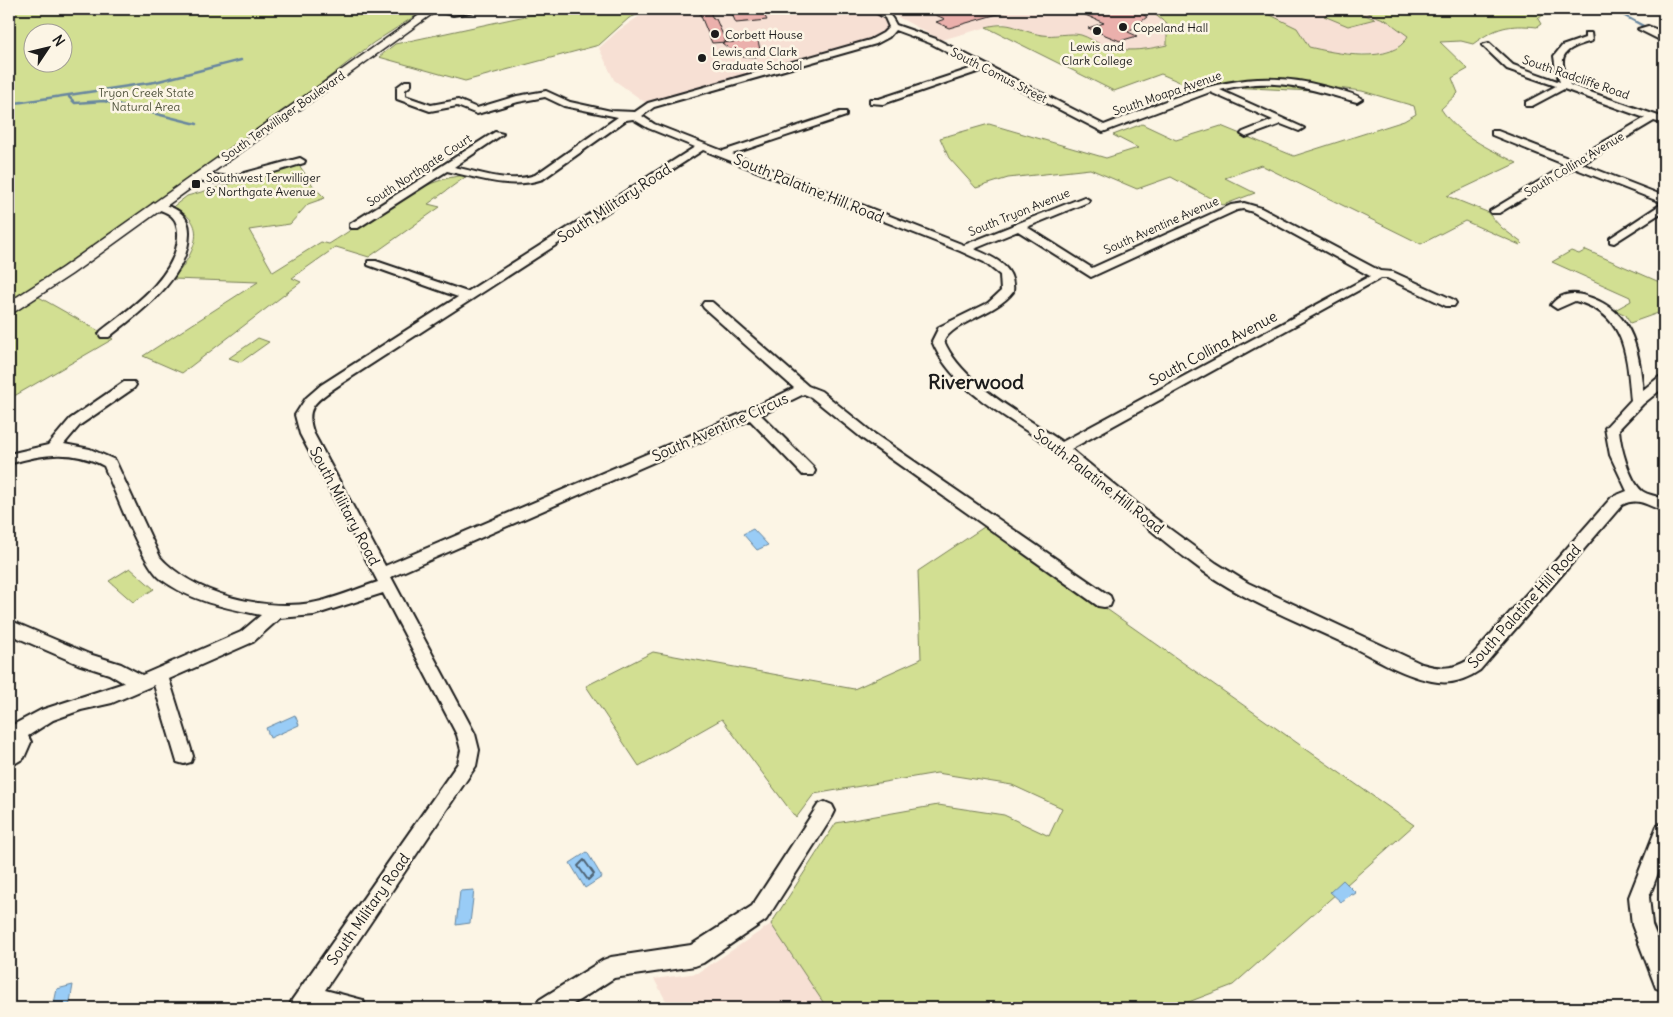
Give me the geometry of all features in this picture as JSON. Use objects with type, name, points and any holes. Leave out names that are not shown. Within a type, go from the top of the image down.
[{"type":"main road","name":"South Terwilliger Boulevard","points":[[9,309],[434,9]]},
{"type":"street","points":[[434,9],[453,13],[483,9]]},
{"type":"street","points":[[447,168],[513,182],[528,182],[539,177],[623,118],[636,115],[651,105],[873,42],[886,35],[893,27],[888,17],[875,9]]},
{"type":"street","name":"South Comus Street","points":[[893,27],[916,33],[1103,129]]},
{"type":"street","points":[[1653,33],[1664,40]]},
{"type":"street","points":[[1529,104],[1564,86],[1566,82],[1558,61],[1559,53],[1590,39],[1588,35]]},
{"type":"street","name":"South Radcliffe Road","points":[[1486,45],[1510,67],[1664,121]]},
{"type":"street","points":[[873,101],[886,100],[910,90],[984,67]]},
{"type":"street","name":"South Moapa Avenue","points":[[1103,129],[1211,89],[1248,81],[1279,80],[1323,89],[1357,100]]},
{"type":"street","points":[[408,83],[400,89],[399,95],[430,108],[458,103],[477,111],[517,99],[546,94],[561,102],[583,108],[611,114],[636,115]]},
{"type":"street","points":[[1211,89],[1299,128]]},
{"type":"street","points":[[723,154],[843,114]]},
{"type":"street","name":"South Palatine Hill Road","points":[[636,115],[645,123],[964,249],[1000,267],[1008,279],[1008,288],[1005,296],[998,302],[943,330],[938,337],[942,352],[955,370],[978,390],[1062,448],[1147,520],[1229,580],[1417,670],[1439,676],[1456,676],[1474,665],[1617,501],[1630,496],[1638,496]]},
{"type":"street","name":"South Collina Avenue","points":[[1495,211],[1653,117]]},
{"type":"street","points":[[1246,134],[1282,120]]},
{"type":"street","points":[[1495,133],[1664,200]]},
{"type":"street","name":"South Northgate Court","points":[[354,226],[498,134]]},
{"type":"street","name":"South Military Road","points":[[304,1002],[467,766],[470,757],[466,734],[307,434],[302,420],[303,411],[324,390],[703,146]]},
{"type":"street","points":[[198,176],[228,180],[300,161]]},
{"type":"street","name":"South Tryon Avenue","points":[[964,249],[1084,200]]},
{"type":"street","points":[[104,334],[160,285],[182,254],[186,241],[183,221],[172,210],[157,206]]},
{"type":"street","name":"South Aventine Avenue","points":[[1018,226],[1090,272],[1235,208],[1244,206],[1256,210],[1378,275]]},
{"type":"street","points":[[1614,240],[1664,206]]},
{"type":"street","points":[[372,263],[469,297]]},
{"type":"street","points":[[1378,275],[1389,274],[1450,303]]},
{"type":"street","name":"South Collina Avenue","points":[[1062,448],[1371,281],[1378,275]]},
{"type":"street","points":[[1557,305],[1567,297],[1578,296],[1609,311],[1616,318],[1624,329],[1635,373],[1638,401]]},
{"type":"street","points":[[708,305],[803,389]]},
{"type":"street","points":[[1664,380],[1638,401],[1612,428],[1615,448],[1629,482],[1638,496],[1664,506]]},
{"type":"street","points":[[9,459],[54,447],[75,422],[129,385]]},
{"type":"street","name":"South Aventine Circus","points":[[54,447],[99,455],[110,462],[154,560],[166,574],[215,600],[276,612],[292,612],[314,609],[384,581],[803,389],[816,394],[868,436],[1104,601]]},
{"type":"street","points":[[752,414],[808,471]]},
{"type":"street","points":[[11,735],[47,715],[80,703],[112,696],[247,638],[276,612]]},
{"type":"street","points":[[9,628],[84,659],[116,669],[142,684]]},
{"type":"street","points":[[160,676],[184,756]]},
{"type":"street","points":[[9,759],[17,752],[22,742],[20,738],[11,735]]},
{"type":"street","points":[[547,1008],[611,968],[695,955],[759,913],[825,811]]},
{"type":"street","points":[[1664,832],[1642,885],[1639,897],[1642,925],[1664,980]]},
{"type":"street","points":[[304,1002],[355,1008]]},
{"type":"shaded area","name":"Lewis and Clark Graduate School","points":[[657,9],[870,9],[881,15],[889,23],[888,28],[875,37],[646,103],[614,80],[599,48],[619,30],[644,13]]},
{"type":"shaded area","name":"Lewis and Clark College","points":[[883,9],[1148,9],[1167,24],[1167,45],[1125,51],[1104,46],[1079,34],[1040,35],[1002,23],[941,40]]},
{"type":"shaded area","points":[[1258,9],[1357,9],[1386,20],[1408,36],[1405,42],[1395,49],[1379,54],[1332,53],[1309,47],[1297,28]]},
{"type":"shaded area","points":[[771,924],[827,1008],[670,1008],[654,979],[698,973]]},
{"type":"green space","name":"Tryon Creek State Natural Area","points":[[9,9],[426,9],[373,43],[288,109],[9,304]]},
{"type":"green space","points":[[558,9],[652,9],[629,18],[599,45],[465,81],[379,57],[395,44]]},
{"type":"green space","points":[[1148,9],[1258,9],[1297,28],[1309,47],[1363,55],[1390,51],[1401,45],[1408,36],[1386,20],[1357,9],[1564,9],[1566,14],[1543,15],[1538,19],[1541,24],[1537,27],[1518,26],[1503,28],[1496,30],[1473,44],[1461,41],[1440,42],[1468,69],[1452,78],[1458,93],[1441,109],[1456,127],[1465,134],[1517,163],[1447,196],[1487,212],[1502,228],[1522,243],[1520,245],[1465,221],[1421,244],[1261,165],[1225,178],[1255,193],[1223,205],[1171,177],[1137,189],[1090,169],[1008,178],[976,188],[949,158],[940,138],[989,124],[1106,158],[1138,148],[1113,135],[1142,124],[1176,140],[1221,126],[1294,156],[1404,121],[1416,114],[1414,106],[1362,91],[1337,88],[1312,91],[1209,86],[1196,89],[1161,74],[1114,91],[986,27],[1009,25],[1047,35],[1076,34],[1110,48],[1126,50],[1167,45],[1167,24]]},
{"type":"green space","points":[[1350,9],[1375,19],[1348,26],[1324,16]]},
{"type":"green space","points":[[299,165],[314,187],[325,198],[308,204],[290,224],[249,230],[273,272],[321,242],[329,244],[414,191],[432,183],[468,175],[428,204],[440,207],[369,257],[336,247],[292,278],[301,282],[182,373],[143,356],[258,282],[173,279],[187,261],[195,241],[193,222],[186,215],[174,209],[174,206],[187,196]]},
{"type":"green space","points":[[1586,250],[1664,284],[1664,322],[1661,312],[1630,323],[1626,315],[1615,310],[1631,301],[1630,297],[1552,262],[1571,251],[1579,254]]},
{"type":"green space","points":[[37,296],[113,339],[9,399],[9,314]]},
{"type":"green space","points":[[258,338],[269,342],[241,362],[229,358]]},
{"type":"green space","points":[[987,525],[1414,825],[1233,985],[1173,1008],[827,1008],[771,924],[836,823],[938,805],[1004,815],[1049,836],[1062,808],[1012,785],[937,773],[814,794],[796,818],[722,719],[639,766],[586,686],[653,652],[854,689],[921,659],[918,571]]},
{"type":"green space","points":[[130,568],[154,589],[133,602],[109,581]]},
{"type":"water","points":[[753,529],[768,545],[757,550],[743,534]]},
{"type":"water","points":[[295,715],[299,725],[270,738],[266,728]]},
{"type":"water","points":[[587,852],[602,877],[585,888],[570,863]]},
{"type":"water","points":[[1343,880],[1356,893],[1351,894],[1341,902],[1330,892]]},
{"type":"water","points":[[474,890],[470,923],[456,925],[460,891]]},
{"type":"water","points":[[73,985],[69,1008],[53,1008],[57,989]]},
{"type":"building","name":"Corbett House","points":[[698,9],[709,9],[713,19],[716,19],[726,42],[712,43]]},
{"type":"building","points":[[741,9],[761,9],[767,20],[736,23],[731,12],[742,11]]},
{"type":"building","points":[[922,9],[1007,9],[1008,11],[949,28],[936,22],[945,19]]},
{"type":"building","name":"Copeland Hall","points":[[1135,9],[1147,17],[1128,32],[1137,36],[1120,41],[1088,28],[1104,23],[1083,14]]},
{"type":"building","points":[[758,40],[761,55],[755,57],[738,56],[722,43]]},
{"type":"waterway","points":[[1612,9],[1647,28]]},
{"type":"waterway","points":[[9,104],[155,82],[241,60]]},
{"type":"waterway","points":[[69,97],[75,103],[104,101],[197,124]]},
{"type":"place","name":"Copeland Hall","points":[[1123,27]]},
{"type":"place","name":"Lewis and Clark College","points":[[1097,31]]},
{"type":"place","name":"Corbett House","points":[[715,34]]},
{"type":"place","name":"Lewis and Clark Graduate School","points":[[702,58]]},
{"type":"place","name":"Southwest Terwilliger & Northgate Avenue","points":[[196,184]]},
{"type":"district","name":"Riverwood","points":[[976,381]]}]
